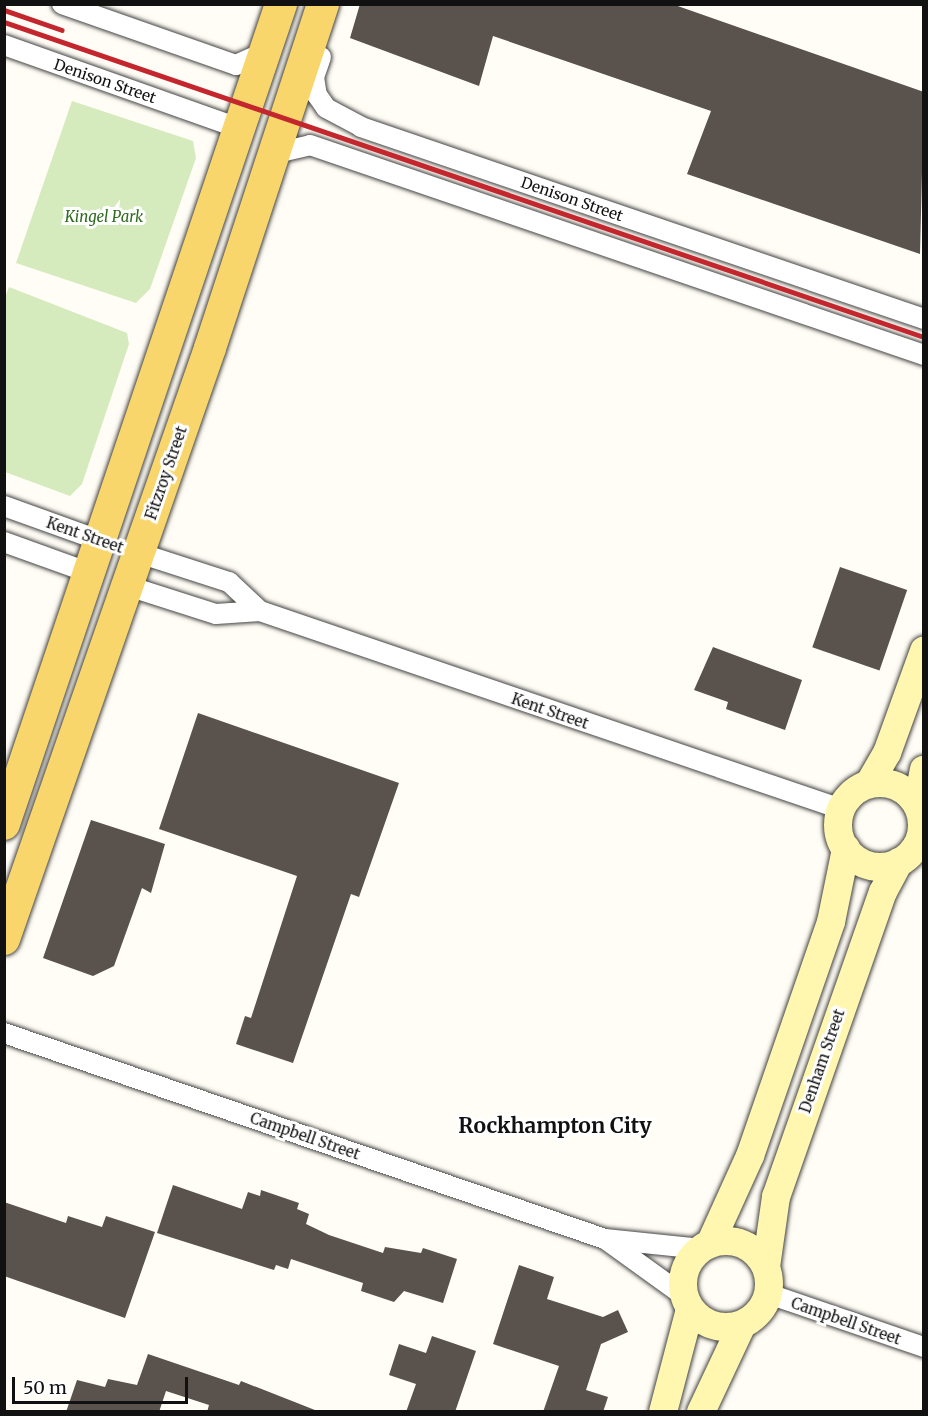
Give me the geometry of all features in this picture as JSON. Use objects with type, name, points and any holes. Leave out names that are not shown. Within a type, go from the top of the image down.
[{"type":"main road","points":[[4,824],[281,4]]},
{"type":"main road","name":"Fitzroy Street","points":[[4,939],[128,586],[323,4]]},
{"type":"main road","name":"Kent Street","points":[[101,541],[139,552]]},
{"type":"main road","name":"Kent Street","points":[[90,573],[128,586]]},
{"type":"street","points":[[62,4],[236,65],[265,51]]},
{"type":"street","name":"Denison Street","points":[[332,4],[315,87],[326,108],[342,119],[924,319]]},
{"type":"street","name":"Denison Street","points":[[4,45],[239,128]]},
{"type":"street","points":[[272,154],[310,145],[924,355]]},
{"type":"street","name":"Kent Street","points":[[4,506],[101,541]]},
{"type":"street","name":"Kent Street","points":[[4,542],[90,573]]},
{"type":"street","name":"Kent Street","points":[[139,552],[229,582],[261,610],[841,809]]},
{"type":"street","name":"Kent Street","points":[[128,586],[216,614],[261,610]]},
{"type":"street","points":[[924,651],[887,753],[869,784],[848,798],[841,809],[840,837],[846,849],[864,864],[899,862],[921,842],[922,823],[917,805],[924,770]]},
{"type":"street","points":[[869,784],[897,786],[917,805]]},
{"type":"street","points":[[663,1412],[687,1303],[685,1270],[705,1247],[750,1156],[831,922],[846,849]]},
{"type":"street","name":"Denham Street","points":[[768,1280],[776,1197],[880,901],[899,862]]},
{"type":"street","name":"Campbell Street","points":[[4,1033],[605,1239],[705,1247]]},
{"type":"street","name":"Campbell Street","points":[[605,1239],[687,1303]]},
{"type":"street","points":[[687,1303],[713,1326],[742,1325],[754,1318],[768,1280],[759,1256],[737,1242],[705,1247]]},
{"type":"street","name":"Campbell Street","points":[[768,1280],[924,1347]]},
{"type":"street","points":[[701,1412],[742,1325]]},
{"type":"green space","name":"Kingel Park","points":[[72,101],[193,141],[196,158],[150,289],[136,303],[16,263]]},
{"type":"green space","points":[[9,287],[127,333],[129,344],[82,484],[70,496],[5,472],[4,300]]},
{"type":"building","points":[[360,4],[672,4],[924,92],[920,254],[687,174],[711,111],[493,36],[479,86],[350,38]]},
{"type":"building","points":[[840,567],[907,590],[879,670],[812,647]]},
{"type":"building","points":[[713,647],[802,680],[785,730],[726,709],[728,702],[694,690]]},
{"type":"building","points":[[198,713],[399,783],[359,897],[351,894],[293,1063],[236,1044],[245,1016],[251,1018],[297,876],[159,829]]},
{"type":"building","points":[[91,820],[165,844],[151,893],[142,888],[114,966],[93,976],[43,958]]},
{"type":"building","points":[[173,1185],[242,1209],[248,1192],[260,1196],[261,1190],[299,1203],[297,1209],[309,1214],[306,1224],[329,1235],[383,1253],[385,1247],[421,1253],[423,1248],[457,1259],[443,1303],[404,1291],[394,1302],[361,1291],[363,1283],[291,1259],[288,1269],[276,1265],[274,1270],[157,1233]]},
{"type":"building","points":[[4,1202],[66,1223],[68,1216],[102,1227],[106,1216],[155,1232],[125,1318],[4,1276]]},
{"type":"building","points":[[519,1265],[554,1277],[547,1299],[603,1317],[618,1310],[628,1332],[601,1344],[586,1390],[608,1397],[603,1412],[543,1412],[559,1366],[493,1344]]},
{"type":"building","points":[[432,1336],[476,1351],[455,1412],[406,1412],[416,1384],[389,1375],[399,1344],[426,1353]]},
{"type":"building","points":[[148,1354],[239,1385],[241,1381],[320,1412],[207,1412],[209,1405],[166,1391],[159,1412],[66,1412],[77,1380],[105,1387],[108,1379],[137,1385]]},
{"type":"railway","points":[[4,10],[62,30]]},
{"type":"railway","points":[[4,22],[924,337]]},
{"type":"district","name":"Rockhampton City","points":[[555,1126]]}]
